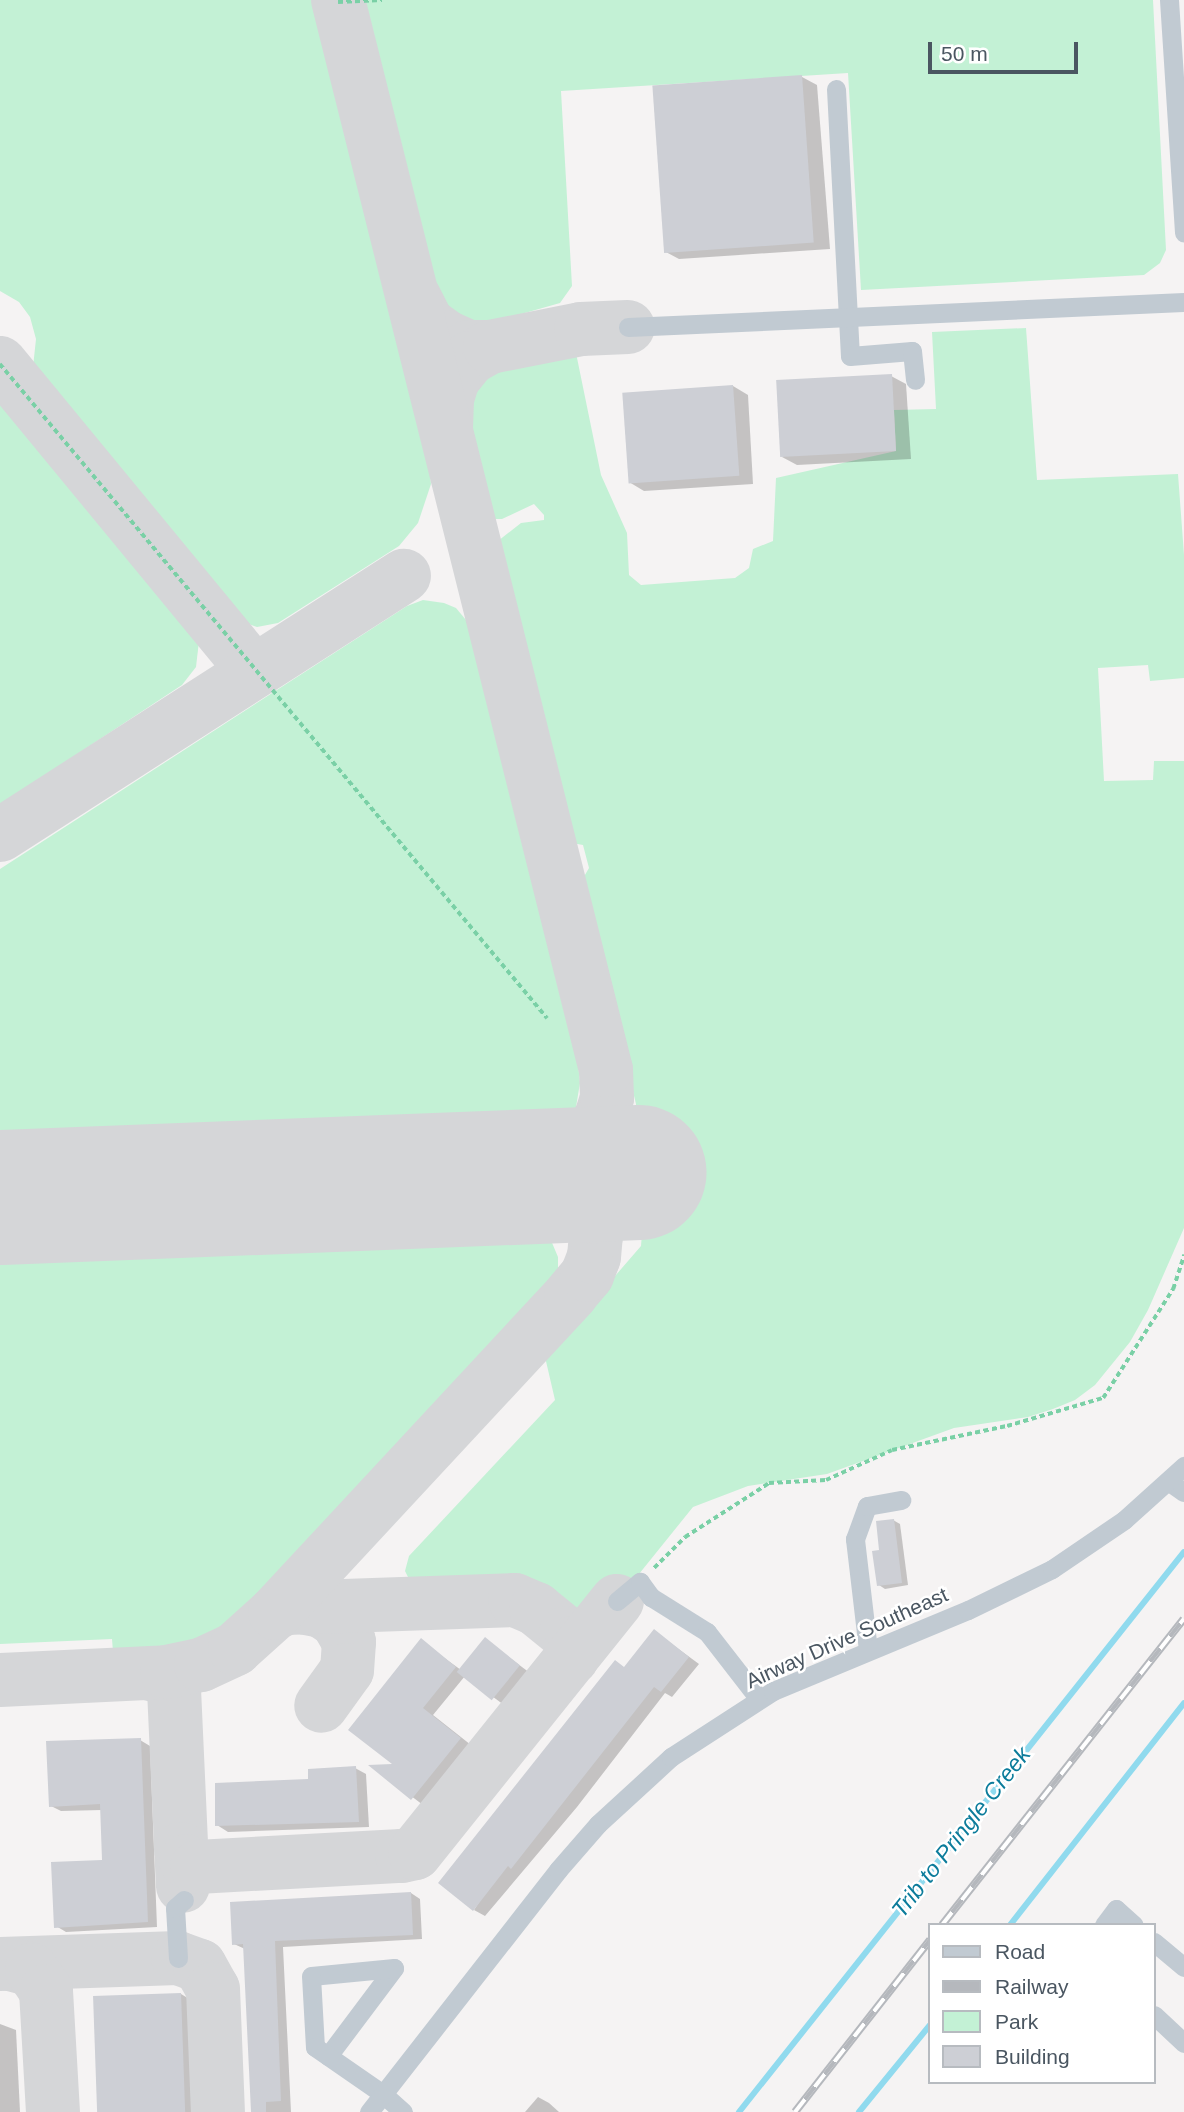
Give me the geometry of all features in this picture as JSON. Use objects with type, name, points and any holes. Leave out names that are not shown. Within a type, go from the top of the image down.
[{"type":"street","points":[[1169,0],[1184,233]]},
{"type":"street","points":[[836,89],[850,355],[912,351],[915,380]]},
{"type":"street","points":[[628,327],[1184,302]]},
{"type":"street","name":"Airway Drive Southeast","points":[[369,2112],[558,1870],[598,1824],[671,1757],[759,1699],[868,1650],[968,1610],[1052,1569],[1176,1487],[1184,1466]]},
{"type":"street","points":[[868,1650],[855,1539],[867,1506],[901,1500]]},
{"type":"street","points":[[617,1601],[640,1581],[651,1597],[707,1632],[759,1699]]},
{"type":"street","points":[[178,1958],[175,1908],[184,1900]]},
{"type":"street","points":[[1106,1923],[1116,1909],[1132,1923]]},
{"type":"street","points":[[1156,1944],[1184,1967]]},
{"type":"street","points":[[328,2056],[394,1968],[311,1976],[315,2047],[328,2056],[383,2094],[403,2112]]},
{"type":"street","points":[[1156,2017],[1184,2043]]},
{"type":"path","points":[[338,2],[383,0]]},
{"type":"path","points":[[0,364],[547,1018]]},
{"type":"path","points":[[640,1581],[685,1538],[769,1483],[826,1480],[892,1450],[1007,1426],[1103,1398],[1174,1289],[1184,1255]]},
{"type":"green space","points":[[0,0],[315,0],[428,455],[431,484],[418,523],[399,546],[278,623],[257,627],[233,618],[38,385],[33,367],[36,339],[30,317],[19,302],[0,291]]},
{"type":"green space","points":[[362,0],[1153,0],[1166,250],[1160,263],[1144,275],[861,290],[848,73],[561,91],[572,286],[560,303],[474,325],[449,312],[440,302],[433,285]]},
{"type":"green space","points":[[1026,328],[1037,480],[1178,474],[1184,555],[1184,678],[1150,681],[1148,665],[1098,668],[1104,781],[1153,780],[1154,761],[1184,761],[1184,1228],[1148,1310],[1130,1342],[1095,1385],[1075,1400],[1028,1417],[954,1428],[827,1474],[748,1486],[693,1507],[639,1574],[611,1588],[598,1604],[577,1619],[565,1619],[550,1604],[519,1589],[423,1592],[411,1583],[405,1571],[409,1556],[555,1400],[545,1357],[641,1246],[642,1233],[636,1104],[582,880],[589,868],[583,845],[572,843],[498,541],[521,523],[544,520],[544,515],[534,504],[502,519],[492,519],[466,416],[473,389],[490,372],[500,368],[576,353],[601,475],[627,533],[629,575],[641,585],[735,578],[749,568],[753,549],[773,541],[776,478],[896,451],[894,410],[936,409],[932,332]]},
{"type":"green space","points":[[0,400],[12,407],[190,619],[199,641],[196,667],[182,685],[0,805]]},
{"type":"green space","points":[[423,600],[456,608],[471,626],[577,1054],[580,1083],[576,1107],[561,1122],[537,1129],[0,1150],[0,869],[407,606]]},
{"type":"green space","points":[[519,1223],[536,1226],[550,1238],[558,1257],[558,1271],[450,1390],[226,1627],[207,1639],[168,1649],[113,1652],[112,1639],[0,1644],[0,1243]]},
{"type":"building","points":[[802,75],[814,243],[664,253],[652,85]]},
{"type":"building","points":[[892,374],[896,451],[780,457],[776,380]]},
{"type":"building","points":[[733,385],[739,476],[629,484],[622,393]]},
{"type":"building","points":[[894,1519],[902,1583],[877,1586],[872,1551],[879,1550],[876,1521]]},
{"type":"building","points":[[654,1629],[689,1657],[661,1692],[654,1687],[511,1869],[508,1866],[473,1911],[438,1883],[615,1660],[624,1667]]},
{"type":"building","points":[[485,1637],[520,1665],[492,1700],[457,1672]]},
{"type":"building","points":[[421,1638],[456,1667],[423,1708],[461,1738],[411,1800],[368,1765],[392,1764],[348,1730]]},
{"type":"building","points":[[141,1738],[148,1922],[54,1928],[51,1862],[102,1860],[100,1804],[49,1807],[46,1741]]},
{"type":"building","points":[[356,1766],[359,1822],[215,1826],[215,1783],[308,1779],[308,1769]]},
{"type":"building","points":[[411,1892],[413,1935],[275,1941],[281,2101],[266,2102],[266,2112],[251,2112],[243,1944],[232,1945],[230,1902]]},
{"type":"building","points":[[181,1993],[185,2112],[97,2112],[93,1996]]},
{"type":"waterway","name":"Trib to Pringle Creek","points":[[739,2112],[1184,1552]]},
{"type":"waterway","name":"Trib to Pringle Creek","points":[[1012,1923],[1184,1703]]},
{"type":"waterway","name":"Trib to Pringle Creek","points":[[859,2112],[928,2027]]},
{"type":"taxiway","points":[[0,1680],[167,1672],[201,1665],[235,1649],[275,1613],[571,1294],[587,1275],[594,1257],[596,1236],[593,1217],[586,1206],[545,1176],[566,1159],[600,1120],[607,1098],[606,1070],[338,0]]},
{"type":"taxiway","points":[[414,297],[427,323],[446,337],[468,347],[490,347],[470,358],[453,379],[447,399],[446,425]]},
{"type":"taxiway","points":[[490,347],[581,329],[628,327]]},
{"type":"taxiway","points":[[0,363],[254,671]]},
{"type":"taxiway","points":[[0,835],[404,576]]},
{"type":"taxiway","points":[[275,1613],[286,1608],[515,1600],[536,1609],[566,1633],[572,1643],[572,1658]]},
{"type":"taxiway","points":[[181,1849],[186,1861],[197,1867],[402,1856],[415,1853],[617,1601]]},
{"type":"taxiway","points":[[306,1608],[322,1611],[337,1621],[349,1642],[347,1670],[321,1706]]},
{"type":"taxiway","points":[[151,1674],[165,1678],[174,1689],[183,1886]]},
{"type":"taxiway","points":[[0,1964],[178,1958],[200,1966],[213,1989],[218,2112]]},
{"type":"taxiway","points":[[10,1964],[32,1970],[46,1991],[53,2112]]},
{"type":"runway","points":[[0,1197],[639,1172]]},
{"type":"railway","points":[[944,1923],[1184,1619]]},
{"type":"railway","points":[[795,2112],[928,1943]]}]
